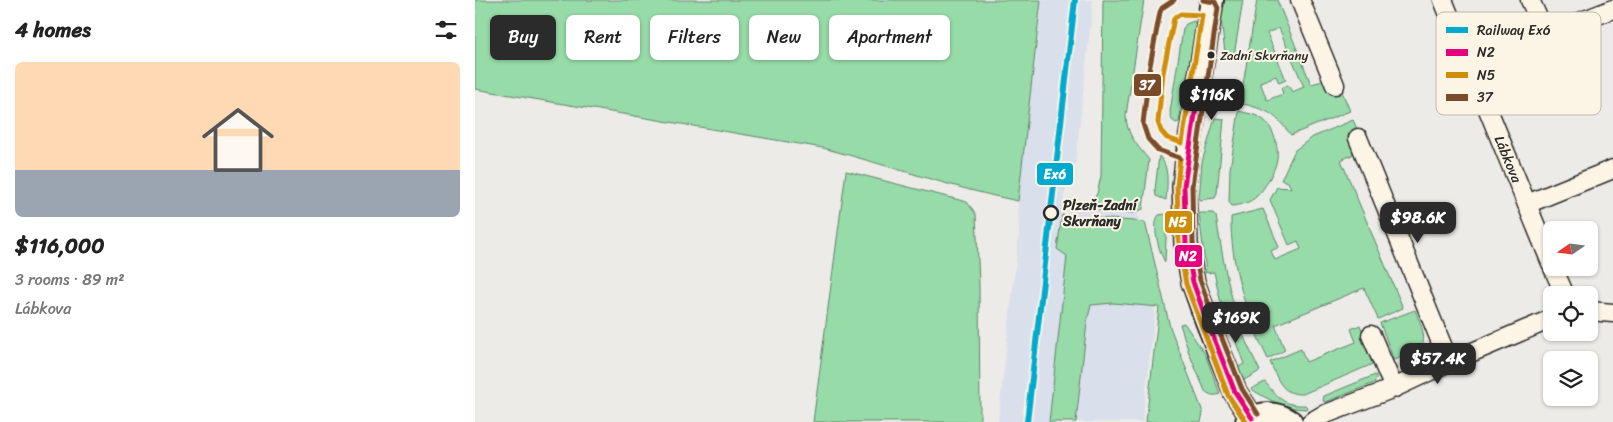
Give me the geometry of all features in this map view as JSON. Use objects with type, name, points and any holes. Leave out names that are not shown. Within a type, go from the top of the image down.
[{"type":"street","points":[[1212,0],[1184,186],[1186,244],[1193,282],[1235,392],[1249,420],[1259,415],[1268,414],[1285,417],[1291,422]]},
{"type":"street","points":[[1300,0],[1335,85]]},
{"type":"street","name":"Lábkova","points":[[1443,0],[1448,12]]},
{"type":"street","points":[[1530,0],[1535,12]]},
{"type":"street","points":[[1601,14],[1613,9]]},
{"type":"street","name":"Lábkova","points":[[1491,115],[1543,243]]},
{"type":"street","points":[[1358,138],[1449,362]]},
{"type":"street","points":[[1527,204],[1613,169]]},
{"type":"street","points":[[1598,312],[1613,313]]},
{"type":"street","points":[[1311,422],[1323,415],[1394,388],[1543,321]]},
{"type":"street","points":[[1371,335],[1394,388]]},
{"type":"shaded area","points":[[1041,0],[1093,0],[1074,176],[1064,194],[1058,248],[1064,244],[1069,198],[1137,208],[1155,313],[1142,422],[998,422],[1019,234],[1018,201]]},
{"type":"green space","points":[[475,0],[1041,0],[1018,201],[944,183],[823,148],[475,89]]},
{"type":"green space","points":[[1103,0],[1144,0],[1126,122],[1136,144],[1149,160],[1143,209],[1133,213],[1088,208],[1089,203],[1097,194],[1101,176]]},
{"type":"green space","points":[[1224,0],[1243,0],[1234,56],[1225,53],[1221,19]]},
{"type":"green space","points":[[1257,0],[1277,0],[1311,84],[1323,81],[1340,87],[1350,111],[1291,135],[1274,116],[1258,108],[1240,103]],"holes":[[[1279,28],[1304,87],[1292,92],[1288,85],[1281,88],[1283,94],[1267,100],[1260,82],[1276,76],[1279,83],[1286,80],[1267,33]]]},
{"type":"green space","points":[[1194,21],[1196,25],[1179,122],[1176,123],[1172,120],[1170,112],[1183,29],[1186,24]]},
{"type":"green space","points":[[1239,111],[1259,117],[1269,126],[1276,142],[1277,159],[1272,174],[1260,193],[1248,202],[1232,206],[1229,202],[1230,169]]},
{"type":"green space","points":[[1215,118],[1224,119],[1217,193],[1215,198],[1199,200],[1202,162]]},
{"type":"green space","points":[[1353,120],[1360,135],[1352,155],[1341,160],[1403,308],[1378,319],[1364,288],[1275,325],[1285,350],[1268,359],[1253,326],[1241,290],[1233,253],[1231,217],[1263,209],[1279,247],[1271,251],[1275,260],[1301,249],[1298,241],[1289,245],[1270,200],[1277,187],[1291,188],[1288,182],[1281,180],[1295,150],[1313,137]]},
{"type":"green space","points":[[1159,156],[1165,165],[1166,171],[1166,200],[1156,196],[1155,190]]},
{"type":"green space","points":[[846,171],[967,202],[976,214],[979,283],[980,422],[813,422]]},
{"type":"green space","points":[[1199,213],[1213,213],[1216,216],[1223,260],[1233,303],[1242,332],[1260,371],[1244,380],[1237,368],[1244,364],[1220,299],[1214,272],[1206,273]]},
{"type":"green space","points":[[1167,214],[1165,262],[1158,245],[1156,225],[1159,215]]},
{"type":"green space","points":[[1062,215],[1145,222],[1170,327],[1203,413],[1201,422],[1146,422],[1159,307],[1113,303],[1091,305],[1087,322],[1076,422],[1049,422],[1067,256],[1057,249]]},
{"type":"green space","points":[[1415,310],[1424,337],[1421,347],[1412,354],[1394,360],[1380,323]]},
{"type":"green space","points":[[1184,323],[1205,354],[1220,394],[1213,395],[1205,391],[1189,353],[1180,324]]},
{"type":"green space","points":[[1360,325],[1375,363],[1303,394],[1290,392],[1281,385],[1270,362],[1301,349],[1306,362],[1356,342],[1351,329]]},
{"type":"green space","points":[[1375,375],[1377,378],[1374,383],[1326,402],[1323,401],[1324,396]]},
{"type":"green space","points":[[1265,382],[1282,400],[1292,404],[1305,405],[1306,409],[1298,409],[1277,403],[1251,389]]},
{"type":"rail line","name":"Ex6","points":[[1027,422],[1075,0]]},
{"type":"transit line","name":"37","points":[[1174,0],[1162,8],[1160,12],[1149,71],[1143,124],[1148,139],[1158,150],[1180,158]]},
{"type":"transit line","name":"37","points":[[1203,0],[1215,2],[1218,8],[1192,186],[1193,243],[1200,280],[1212,313],[1242,389],[1258,414]]},
{"type":"transit line","name":"N5","points":[[1181,14],[1202,15],[1182,143],[1167,138],[1161,131],[1158,122],[1163,73],[1174,18],[1181,14]]},
{"type":"transit line","name":"N2","points":[[1200,82],[1184,186],[1186,244],[1193,282],[1205,316],[1235,392],[1252,418]]},
{"type":"transit line","name":"N5","points":[[1180,158],[1177,186],[1179,244],[1186,284],[1228,395],[1246,422]]},
{"type":"place","name":"Zadní Skvrňany","points":[[1211,55]]},
{"type":"place","name":"Plzeň-Zadní Skvrňany","points":[[1051,213]]}]
